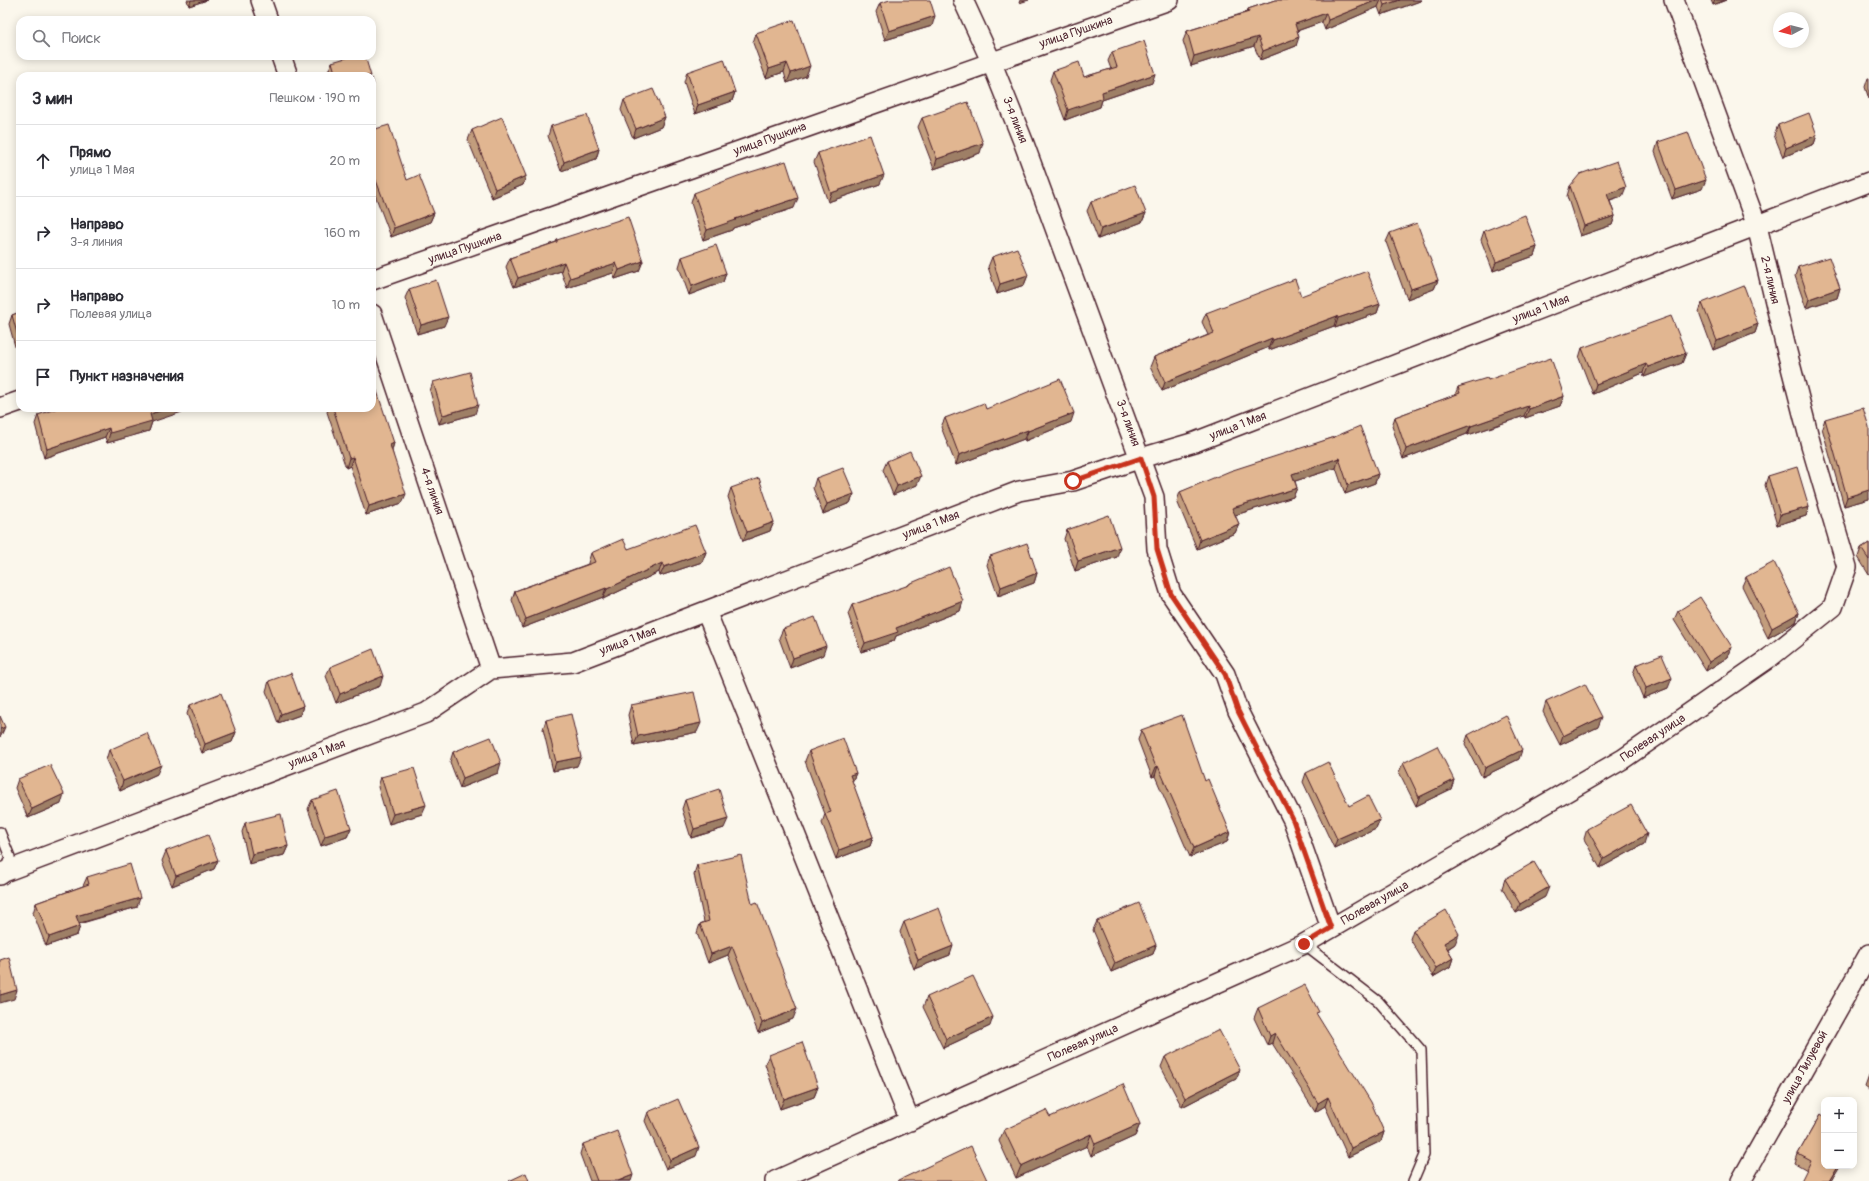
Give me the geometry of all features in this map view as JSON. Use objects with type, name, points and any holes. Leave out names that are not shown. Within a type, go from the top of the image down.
[{"type":"street","points":[[261,0],[267,16]]},
{"type":"street","name":"3-я линия","points":[[963,0],[991,61],[1023,141],[1141,458],[1154,497],[1157,549],[1171,594],[1225,674],[1238,711],[1293,820],[1331,928]]},
{"type":"street","name":"улица Пушкина","points":[[376,279],[991,61],[1169,0]]},
{"type":"street","name":"2-я линия","points":[[1674,0],[1757,226],[1811,446],[1847,567]]},
{"type":"street","points":[[282,60],[287,72]]},
{"type":"street","name":"улица 1 Мая","points":[[2,874],[426,713],[491,669],[573,662],[1020,491],[1073,481],[1141,458],[1195,442],[1869,182]]},
{"type":"street","name":"4-я линия","points":[[376,326],[491,669]]},
{"type":"street","points":[[0,408],[16,402]]},
{"type":"street","name":"Полевая улица","points":[[775,1181],[1304,944],[1623,759],[1769,658],[1833,607],[1847,567]]},
{"type":"street","points":[[706,611],[910,1121]]},
{"type":"street","name":"улица Лилуевой","points":[[1741,1181],[1869,954]]},
{"type":"lane","points":[[0,832],[10,858],[2,874]]},
{"type":"lane","points":[[1304,944],[1378,1001],[1421,1050],[1424,1155],[1413,1181]]},
{"type":"building","points":[[890,0],[930,0],[935,16],[889,31],[880,3]]},
{"type":"building","points":[[1275,0],[1377,0],[1328,20],[1326,13],[1295,24],[1299,37],[1263,51],[1258,37],[1194,56],[1187,31],[1249,12],[1248,9]]},
{"type":"building","points":[[1382,0],[1400,0],[1384,5]]},
{"type":"building","points":[[794,20],[810,66],[791,73],[787,63],[769,69],[756,33]]},
{"type":"building","points":[[1144,41],[1155,74],[1102,92],[1103,98],[1068,110],[1053,71],[1079,62],[1084,77],[1117,67],[1112,52]]},
{"type":"building","points":[[724,59],[735,92],[698,105],[687,72]]},
{"type":"building","points":[[339,60],[366,60],[370,72],[335,72],[332,62]]},
{"type":"building","points":[[653,89],[665,117],[636,129],[624,100]]},
{"type":"building","points":[[968,102],[983,143],[937,159],[922,118]]},
{"type":"building","points":[[1809,113],[1817,135],[1786,148],[1778,125]]},
{"type":"building","points":[[587,115],[599,149],[564,162],[551,126]]},
{"type":"building","points":[[502,117],[526,176],[495,189],[472,130]]},
{"type":"building","points":[[389,125],[407,180],[419,175],[434,213],[394,228],[376,180],[376,129]]},
{"type":"building","points":[[1688,132],[1706,180],[1676,190],[1658,142]]},
{"type":"building","points":[[870,135],[884,175],[831,193],[818,153]]},
{"type":"building","points":[[786,161],[798,198],[707,230],[694,193],[738,176]]},
{"type":"building","points":[[1617,161],[1626,187],[1607,194],[1615,216],[1584,226],[1570,186],[1580,174]]},
{"type":"building","points":[[1135,185],[1146,213],[1101,229],[1091,202]]},
{"type":"building","points":[[1525,215],[1537,247],[1496,262],[1484,231]]},
{"type":"building","points":[[628,217],[643,261],[619,270],[616,263],[570,278],[564,262],[518,278],[510,258],[557,242],[557,240]]},
{"type":"building","points":[[1417,223],[1438,280],[1411,289],[1390,233]]},
{"type":"building","points":[[716,245],[726,273],[692,286],[682,257]]},
{"type":"building","points":[[1017,248],[1028,275],[1000,284],[992,257]]},
{"type":"building","points":[[1829,257],[1840,288],[1809,299],[1798,267]]},
{"type":"building","points":[[1367,271],[1380,304],[1338,318],[1337,316],[1273,340],[1272,338],[1165,382],[1154,357],[1214,333],[1206,313],[1295,279],[1301,296]]},
{"type":"building","points":[[436,280],[448,317],[421,325],[409,289]]},
{"type":"building","points":[[1744,286],[1758,324],[1717,341],[1702,303]]},
{"type":"building","points":[[16,314],[16,330],[12,315]]},
{"type":"building","points":[[1671,316],[1686,353],[1648,367],[1646,364],[1596,384],[1582,348]]},
{"type":"building","points":[[1551,358],[1564,396],[1529,409],[1528,406],[1471,425],[1406,449],[1395,417],[1460,393],[1458,387],[1487,378],[1488,380]]},
{"type":"building","points":[[470,372],[478,405],[443,415],[433,382]]},
{"type":"building","points":[[1060,379],[1074,413],[959,455],[945,418],[984,403],[986,409]]},
{"type":"building","points":[[376,388],[394,443],[390,445],[406,494],[369,506],[353,457],[349,458],[334,412],[376,412]]},
{"type":"building","points":[[1863,408],[1869,427],[1869,490],[1847,497],[1825,419]]},
{"type":"building","points":[[47,412],[156,412],[150,414],[152,421],[110,433],[109,428],[47,449],[38,415]]},
{"type":"building","points":[[1360,426],[1378,474],[1348,485],[1339,458],[1292,474],[1297,488],[1232,508],[1239,524],[1200,540],[1180,492],[1230,471],[1332,438]]},
{"type":"building","points":[[910,451],[921,476],[897,486],[887,461]]},
{"type":"building","points":[[1797,467],[1809,507],[1780,515],[1768,476]]},
{"type":"building","points":[[843,468],[854,494],[827,504],[816,478]]},
{"type":"building","points":[[759,478],[774,522],[747,532],[731,488]]},
{"type":"building","points":[[1109,515],[1120,547],[1078,561],[1067,530]]},
{"type":"building","points":[[695,525],[706,552],[664,567],[662,563],[607,589],[606,588],[526,619],[515,591],[595,562],[591,553],[623,539],[628,549]]},
{"type":"building","points":[[1027,543],[1037,573],[1001,587],[990,556]]},
{"type":"building","points":[[1869,543],[1869,560],[1861,548]]},
{"type":"building","points":[[1774,562],[1799,613],[1772,628],[1746,577]]},
{"type":"building","points":[[949,567],[963,601],[896,628],[898,632],[865,643],[852,605],[909,585]]},
{"type":"building","points":[[1700,597],[1732,647],[1709,662],[1678,611]]},
{"type":"building","points":[[815,617],[826,646],[793,658],[783,629]]},
{"type":"building","points":[[373,649],[383,676],[340,694],[330,667]]},
{"type":"building","points":[[1662,655],[1672,678],[1646,688],[1636,665]]},
{"type":"building","points":[[291,673],[303,706],[281,714],[269,681]]},
{"type":"building","points":[[1585,684],[1602,717],[1563,736],[1546,702]]},
{"type":"building","points":[[694,692],[701,723],[638,736],[631,705]]},
{"type":"building","points":[[221,693],[236,732],[205,744],[190,705]]},
{"type":"building","points":[[571,714],[581,757],[556,762],[546,720]]},
{"type":"building","points":[[1182,715],[1205,781],[1208,779],[1230,832],[1194,848],[1158,766],[1156,767],[1141,730]]},
{"type":"building","points":[[1506,715],[1522,750],[1485,768],[1468,735]]},
{"type":"building","points":[[0,716],[5,727],[0,729]]},
{"type":"building","points":[[147,733],[161,765],[123,781],[109,750]]},
{"type":"building","points":[[491,737],[501,763],[463,778],[453,752]]},
{"type":"building","points":[[843,738],[856,773],[850,775],[873,837],[839,850],[825,814],[831,812],[809,751]]},
{"type":"building","points":[[1437,746],[1454,780],[1419,797],[1403,763]]},
{"type":"building","points":[[1328,762],[1349,806],[1368,796],[1380,820],[1337,839],[1306,773]]},
{"type":"building","points":[[50,765],[64,794],[32,809],[18,779]]},
{"type":"building","points":[[414,768],[426,805],[393,814],[381,777]]},
{"type":"building","points":[[719,789],[728,819],[694,829],[685,800]]},
{"type":"building","points":[[338,791],[351,828],[325,836],[312,800]]},
{"type":"building","points":[[1631,805],[1647,834],[1604,859],[1587,829]]},
{"type":"building","points":[[281,814],[288,846],[252,854],[245,823]]},
{"type":"building","points":[[208,835],[218,860],[176,876],[166,851]]},
{"type":"building","points":[[741,855],[752,904],[757,902],[797,1009],[762,1023],[732,946],[711,954],[700,924],[709,921],[697,865]]},
{"type":"building","points":[[1534,862],[1549,887],[1520,904],[1505,879]]},
{"type":"building","points":[[130,864],[140,898],[76,916],[80,926],[49,937],[36,903],[89,884],[87,877]]},
{"type":"building","points":[[1139,903],[1156,945],[1115,963],[1097,921]]},
{"type":"building","points":[[939,908],[953,946],[918,960],[904,922]]},
{"type":"building","points":[[1446,910],[1459,934],[1444,943],[1453,958],[1436,968],[1413,930]]},
{"type":"building","points":[[9,957],[17,990],[0,995],[0,960]]},
{"type":"building","points":[[973,976],[993,1017],[946,1039],[927,997]]},
{"type":"building","points":[[1305,985],[1319,1012],[1316,1013],[1371,1102],[1384,1132],[1351,1148],[1328,1097],[1318,1103],[1275,1033],[1270,1036],[1258,1008]]},
{"type":"building","points":[[1219,1030],[1240,1070],[1185,1098],[1165,1057]]},
{"type":"building","points":[[802,1042],[818,1087],[784,1099],[769,1055]]},
{"type":"building","points":[[1123,1084],[1140,1124],[1095,1144],[1091,1134],[1021,1166],[1004,1130],[1046,1110],[1050,1117]]},
{"type":"building","points":[[678,1099],[699,1147],[670,1160],[648,1112]]},
{"type":"building","points":[[1820,1115],[1821,1169],[1836,1169],[1829,1181],[1801,1181],[1811,1161],[1798,1154]]},
{"type":"building","points":[[617,1131],[633,1175],[618,1181],[597,1181],[583,1144]]},
{"type":"building","points":[[971,1146],[987,1180],[985,1181],[897,1181]]},
{"type":"building","points":[[526,1173],[529,1181],[509,1181]]},
{"type":"route","points":[[1073,481],[1141,458],[1154,497],[1157,549],[1171,594],[1225,674],[1238,711],[1293,820],[1331,928],[1304,944]]}]
